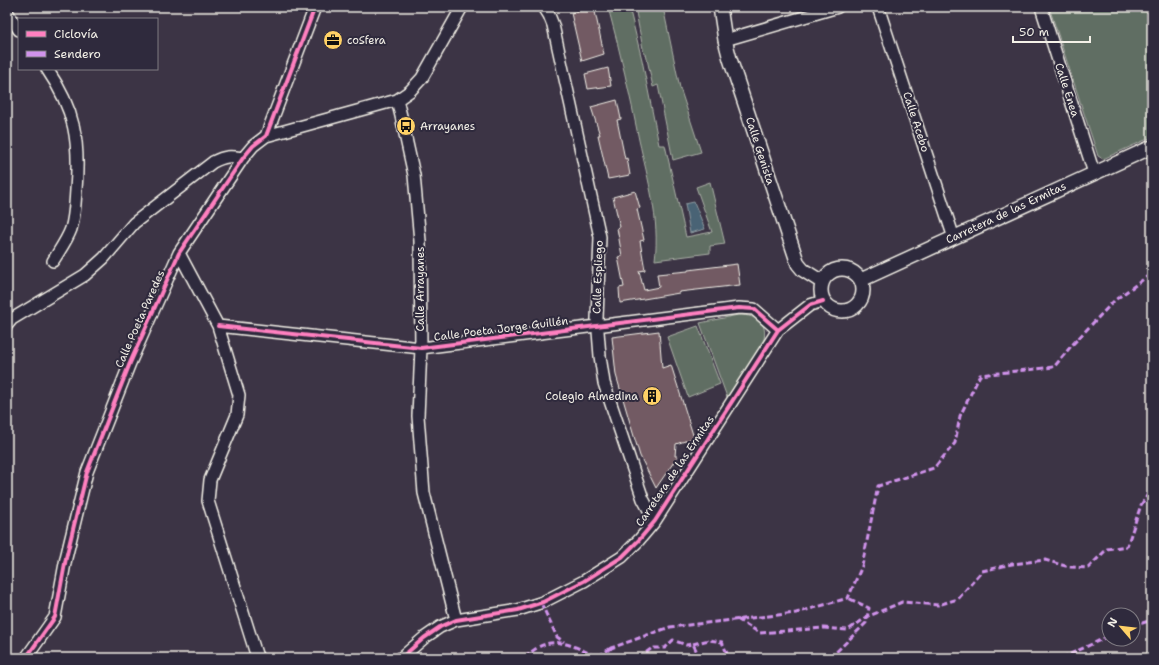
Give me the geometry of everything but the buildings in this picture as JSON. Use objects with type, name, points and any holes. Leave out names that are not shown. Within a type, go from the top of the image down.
[{"type":"street","name":"Calle Poeta Paredes","points":[[26,658],[55,617],[66,558],[87,472],[130,363],[179,253],[243,158],[253,146],[266,136],[315,7]]},
{"type":"street","points":[[266,136],[397,100],[410,91],[422,78],[462,7]]},
{"type":"street","name":"Calle Espliego","points":[[544,7],[549,14],[553,25],[600,237],[597,326],[603,376],[611,405],[643,499],[655,521]]},
{"type":"street","name":"Calle Genista","points":[[720,7],[725,40],[732,66],[798,264],[803,270],[822,282]]},
{"type":"street","points":[[725,40],[838,7]]},
{"type":"street","name":"Calle Acebo","points":[[878,7],[954,238]]},
{"type":"street","name":"Calle Enea","points":[[1040,7],[1094,173]]},
{"type":"street","points":[[7,12],[18,28]]},
{"type":"street","points":[[48,70],[65,98],[73,121],[77,143],[78,164],[74,218],[70,231],[53,261]]},
{"type":"street","name":"Calle Arrayanes","points":[[397,100],[402,116],[414,175],[420,241],[420,348],[418,416],[424,493],[456,620]]},
{"type":"street","name":"Carretera de las Ermitas","points":[[861,280],[1152,146]]},
{"type":"street","points":[[7,325],[12,318],[85,275],[104,258],[134,223],[213,162],[230,156],[243,158]]},
{"type":"street","points":[[179,253],[218,326],[239,395],[236,415],[210,480],[208,501],[258,658]]},
{"type":"street","points":[[837,269],[844,269],[851,271],[861,280],[863,293],[861,300],[852,309],[846,312],[839,312],[832,310],[823,301],[820,288],[822,282],[831,272],[837,269]]},
{"type":"street","name":"Carretera de las Ermitas","points":[[401,658],[424,638],[440,627],[456,620],[518,610],[543,602],[584,581],[622,557],[655,521],[778,330],[810,305],[823,301]]},
{"type":"street","name":"Calle Poeta Jorge Guillén","points":[[218,326],[420,348],[739,308],[754,309],[778,330]]},
{"type":"green space","points":[[608,7],[629,7],[642,60],[659,145],[665,145],[686,237],[712,232],[696,187],[710,182],[725,244],[710,246],[710,253],[655,260],[655,215],[625,73]]},
{"type":"green space","points":[[635,7],[663,7],[680,88],[701,152],[673,160],[658,85],[653,87],[646,54],[644,54]]},
{"type":"green space","points":[[1049,7],[1152,7],[1152,137],[1103,159],[1098,156]]},
{"type":"green space","points":[[738,315],[745,315],[757,319],[761,322],[765,332],[762,346],[727,397],[700,323]]},
{"type":"green space","points":[[698,326],[720,384],[688,397],[667,337]]},
{"type":"water","points":[[694,202],[705,229],[690,233],[685,204]]},
{"type":"marked path","points":[[607,658],[611,648],[670,627],[796,613],[848,598],[862,566],[878,486],[934,468],[955,443],[960,416],[980,375],[1054,367],[1072,345],[1115,300],[1152,273]]},
{"type":"marked path","points":[[737,619],[760,633],[824,628],[848,630],[867,617],[902,602],[938,605],[958,599],[982,571],[1012,564],[1045,560],[1069,567],[1088,568],[1107,549],[1127,546],[1141,505],[1152,488]]},
{"type":"marked path","points":[[830,658],[866,623],[869,608],[848,598]]},
{"type":"marked path","points":[[541,603],[557,637],[564,642]]},
{"type":"marked path","points":[[1141,623],[1152,620]]},
{"type":"marked path","points":[[639,658],[652,648],[665,648],[673,640],[686,645],[693,644],[699,656],[704,658]]},
{"type":"marked path","points":[[693,644],[709,640],[722,642],[729,658]]},
{"type":"marked path","points":[[1062,658],[1101,640]]},
{"type":"marked path","points":[[525,658],[534,650],[551,643],[569,645],[597,657],[611,648]]},
{"type":"cycle path","points":[[26,658],[55,617],[66,558],[87,472],[130,363],[179,253],[243,158],[253,146],[266,136],[315,7]]},
{"type":"cycle path","points":[[401,658],[424,638],[440,627],[456,620],[518,610],[543,602],[584,581],[622,557],[655,521],[778,330],[810,305],[823,301]]},
{"type":"cycle path","points":[[218,326],[421,348],[739,308],[754,309],[778,330]]},
{"type":"place","name":"coSfera","points":[[333,40]]},
{"type":"place","name":"Arrayanes","points":[[406,126]]},
{"type":"place","name":"Colegio Almedina","points":[[652,396]]}]
